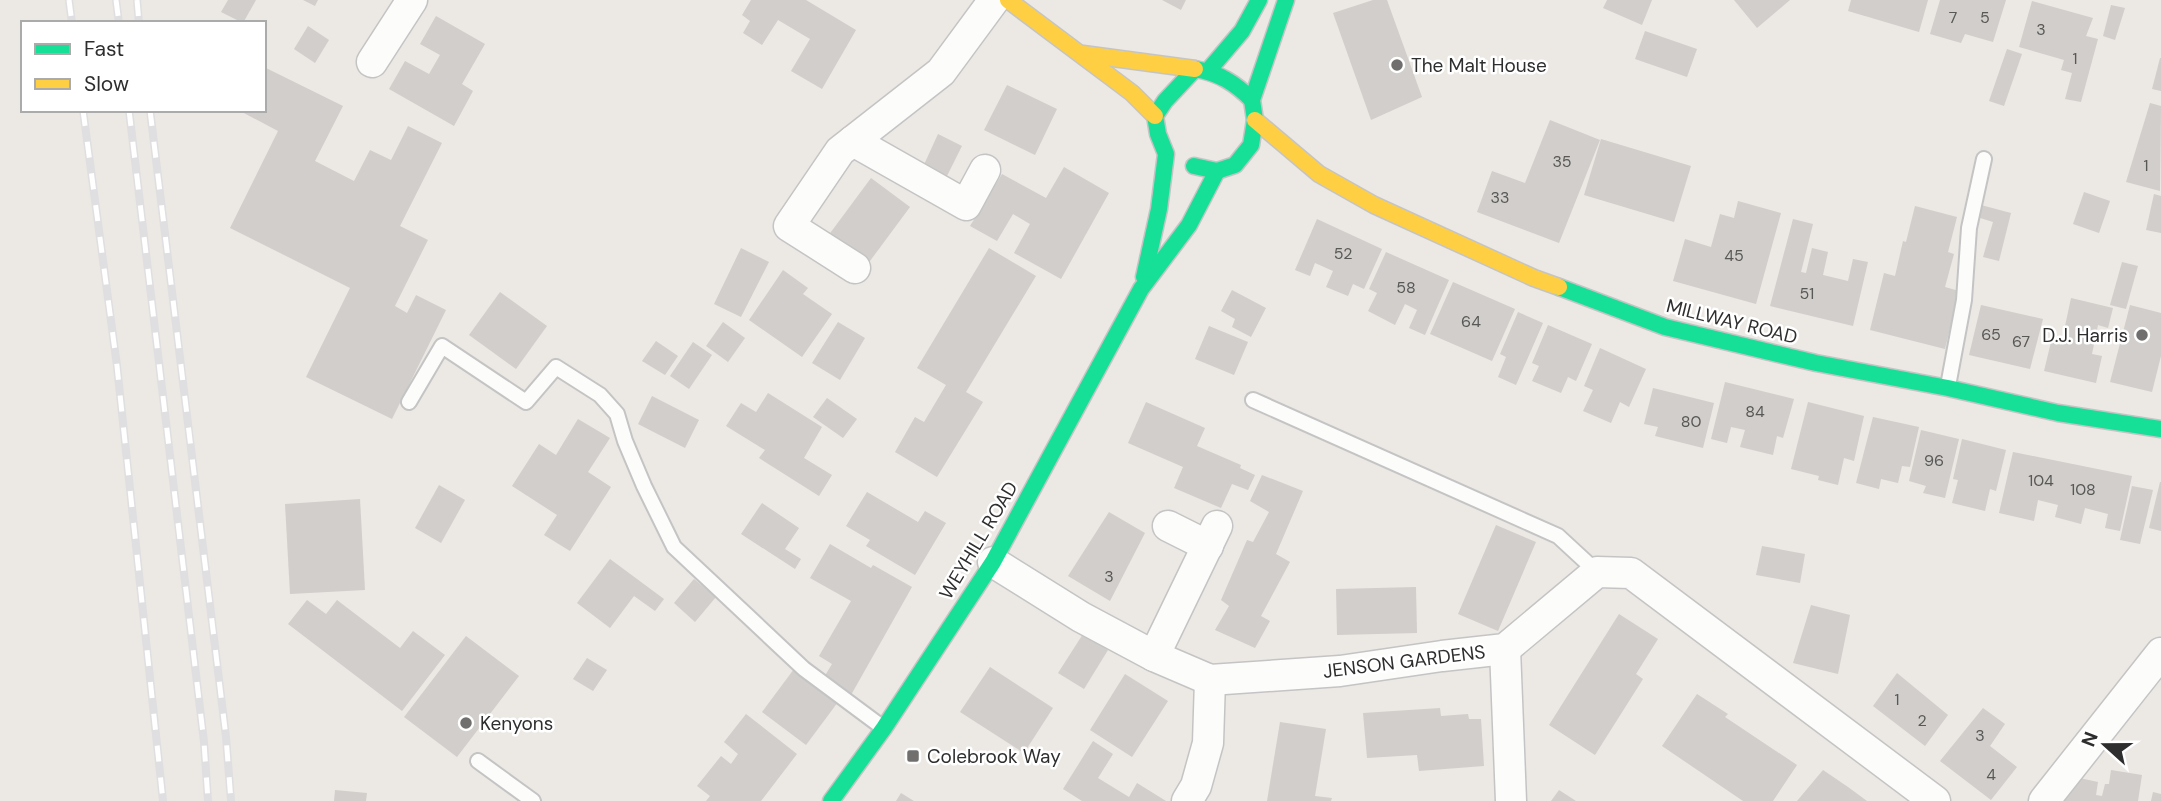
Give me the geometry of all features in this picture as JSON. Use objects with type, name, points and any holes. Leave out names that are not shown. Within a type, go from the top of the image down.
[{"type":"main road","points":[[1008,0],[1132,93],[1155,116],[1177,87],[1202,70],[1242,31],[1259,0]]},
{"type":"main road","points":[[1235,165],[1251,145],[1255,120],[1252,100],[1286,0]]},
{"type":"main road","points":[[1081,54],[1202,70],[1235,82],[1252,100]]},
{"type":"main road","name":"WEYHILL ROAD","points":[[1141,289],[1159,209],[1166,154],[1158,134],[1155,116]]},
{"type":"main road","name":"MILLWAY ROAD","points":[[1255,120],[1319,174],[1374,205],[1534,278],[1665,327],[1816,363],[1948,388],[2058,414],[2161,429]]},
{"type":"main road","points":[[1166,154],[1196,168],[1217,171],[1235,165],[1255,166]]},
{"type":"main road","name":"MILLWAY ROAD","points":[[1292,170],[1319,174]]},
{"type":"main road","name":"WEYHILL ROAD","points":[[831,801],[884,728],[993,562],[1141,289],[1189,225],[1217,171]]},
{"type":"street","points":[[372,62],[412,0]]},
{"type":"street","points":[[855,268],[789,226],[840,151],[941,72],[994,0]]},
{"type":"street","points":[[852,141],[966,205],[985,170]]},
{"type":"street","points":[[1154,656],[1213,536],[1168,526]]},
{"type":"street","name":"JENSON GARDENS","points":[[993,562],[1081,617],[1154,656],[1210,680],[1340,671],[1505,649],[1597,572]]},
{"type":"street","points":[[1597,572],[1632,573],[1935,801]]},
{"type":"street","points":[[1505,649],[1511,801]]},
{"type":"street","points":[[2044,801],[2161,653]]},
{"type":"street","points":[[1187,801],[1196,786],[1208,743],[1210,680]]},
{"type":"lane","points":[[1948,388],[1964,300],[1969,228],[1984,159]]},
{"type":"lane","points":[[409,402],[442,346],[526,402],[556,367],[600,394],[617,414],[639,475],[674,547],[804,669],[884,728]]},
{"type":"lane","points":[[1253,400],[1558,536],[1597,572]]},
{"type":"lane","points":[[478,761],[533,801]]},
{"type":"building","points":[[228,0],[256,0],[244,21],[221,12]]},
{"type":"building","points":[[303,0],[318,0],[315,6]]},
{"type":"building","points":[[751,0],[806,0],[856,30],[822,89],[791,71],[810,39],[778,20],[762,45],[743,33],[750,21],[742,15]]},
{"type":"building","points":[[1162,0],[1186,0],[1181,10]]},
{"type":"building","points":[[1373,0],[1387,0],[1422,97],[1371,120],[1333,13]]},
{"type":"building","points":[[1607,0],[1652,0],[1642,25],[1603,8]]},
{"type":"building","points":[[1734,0],[1790,0],[1757,28]]},
{"type":"building","points":[[1851,0],[1928,0],[1919,32],[1848,11]]},
{"type":"building","points":[[1940,0],[2006,0],[1993,42],[1965,34],[1961,43],[1930,34]]},
{"type":"building","points":[[2032,1],[2093,18],[2086,36],[2098,39],[2081,102],[2065,99],[2072,73],[2061,70],[2064,60],[2019,47]]},
{"type":"building","points":[[2111,5],[2125,8],[2115,40],[2103,36]]},
{"type":"building","points":[[436,16],[485,44],[462,84],[473,91],[454,126],[389,89],[405,61],[429,74],[440,55],[420,44]]},
{"type":"building","points":[[308,26],[329,40],[315,63],[294,49]]},
{"type":"building","points":[[1645,31],[1697,49],[1687,77],[1635,59]]},
{"type":"building","points":[[2007,49],[2022,54],[2004,106],[1989,101]]},
{"type":"building","points":[[2161,58],[2161,91],[2152,89]]},
{"type":"building","points":[[266,68],[343,106],[315,161],[354,181],[370,150],[391,160],[408,126],[442,143],[400,226],[428,240],[395,306],[407,313],[416,295],[446,310],[392,419],[306,377],[350,288],[230,228],[278,131],[242,112],[266,112]]},
{"type":"building","points":[[1007,85],[1057,109],[1035,155],[984,130]]},
{"type":"building","points":[[2150,103],[2161,106],[2160,191],[2126,182]]},
{"type":"building","points":[[1550,120],[1600,140],[1559,243],[1477,212],[1492,171],[1525,183]]},
{"type":"building","points":[[938,134],[962,146],[945,180],[922,169]]},
{"type":"building","points":[[1601,139],[1691,166],[1674,222],[1584,195]]},
{"type":"building","points":[[1064,167],[1109,193],[1061,279],[1014,253],[1030,224],[1013,214],[997,241],[970,226],[1002,174],[1046,198]]},
{"type":"building","points":[[871,178],[910,207],[867,265],[828,236]]},
{"type":"building","points":[[2084,192],[2110,201],[2099,233],[2073,224]]},
{"type":"building","points":[[2154,194],[2161,196],[2161,233],[2146,230]]},
{"type":"building","points":[[1738,201],[1781,213],[1756,304],[1673,281],[1685,239],[1711,247],[1720,214],[1734,218]]},
{"type":"building","points":[[1981,205],[2011,213],[1999,261],[1983,257],[1993,222],[1977,217]]},
{"type":"building","points":[[1915,206],[1957,217],[1948,252],[1954,254],[1945,287],[1959,291],[1945,349],[1870,330],[1884,273],[1895,276]]},
{"type":"building","points":[[1317,219],[1382,249],[1364,289],[1353,284],[1348,296],[1326,287],[1333,271],[1315,263],[1310,276],[1295,270]]},
{"type":"building","points":[[1793,219],[1813,224],[1801,272],[1806,273],[1812,248],[1828,252],[1823,275],[1848,281],[1853,259],[1868,262],[1853,326],[1770,306]]},
{"type":"building","points":[[741,248],[769,262],[741,317],[714,304]]},
{"type":"building","points":[[989,248],[1036,276],[966,392],[983,402],[937,477],[895,452],[915,417],[924,422],[946,385],[917,368]]},
{"type":"building","points":[[1386,252],[1449,280],[1425,335],[1409,328],[1417,310],[1405,304],[1395,325],[1368,311],[1377,293],[1369,289]]},
{"type":"building","points":[[2122,262],[2138,266],[2126,309],[2110,305]]},
{"type":"building","points":[[783,270],[808,288],[803,294],[832,314],[802,357],[749,320]]},
{"type":"building","points":[[1453,282],[1515,309],[1492,361],[1430,334]]},
{"type":"building","points":[[1232,290],[1266,308],[1251,337],[1232,327],[1235,319],[1221,311]]},
{"type":"building","points":[[500,292],[547,326],[516,369],[469,335]]},
{"type":"building","points":[[2071,298],[2113,308],[2108,328],[2098,325],[2092,354],[2102,356],[2096,383],[2044,371],[2051,342],[2061,345]]},
{"type":"building","points":[[1981,305],[2043,319],[2030,369],[1969,355]]},
{"type":"building","name":"D.J. Harris","points":[[2130,305],[2161,313],[2161,356],[2152,392],[2110,382]]},
{"type":"building","points":[[1518,312],[1543,323],[1516,385],[1498,377],[1506,357],[1500,354]]},
{"type":"building","points":[[723,322],[745,338],[728,362],[706,346]]},
{"type":"building","points":[[838,322],[865,338],[840,380],[812,363]]},
{"type":"building","points":[[1548,325],[1592,344],[1576,381],[1568,377],[1561,393],[1532,381],[1539,366],[1532,363]]},
{"type":"building","points":[[1209,326],[1248,342],[1234,375],[1195,359]]},
{"type":"building","points":[[656,341],[678,356],[665,375],[642,361]]},
{"type":"building","points":[[693,342],[712,355],[689,389],[670,376]]},
{"type":"building","points":[[1600,348],[1646,369],[1629,407],[1620,402],[1611,423],[1583,411],[1593,390],[1584,386]]},
{"type":"building","points":[[1725,382],[1794,399],[1783,438],[1777,436],[1773,455],[1740,447],[1745,430],[1731,427],[1727,443],[1711,439]]},
{"type":"building","points":[[1653,388],[1714,403],[1703,448],[1655,436],[1658,427],[1644,424]]},
{"type":"building","points":[[768,393],[822,427],[804,458],[832,475],[819,496],[759,458],[765,450],[726,426],[741,403],[756,412]]},
{"type":"building","points":[[652,396],[699,420],[685,448],[638,424]]},
{"type":"building","points":[[827,398],[857,419],[843,438],[813,417]]},
{"type":"building","points":[[1146,402],[1205,428],[1197,446],[1241,465],[1240,468],[1255,475],[1248,490],[1232,484],[1221,508],[1174,488],[1183,467],[1128,443]]},
{"type":"building","points":[[1808,402],[1864,416],[1854,461],[1844,458],[1838,485],[1818,480],[1819,476],[1791,469]]},
{"type":"building","points":[[1873,417],[1919,427],[1910,467],[1902,466],[1898,483],[1881,479],[1879,489],[1856,483]]},
{"type":"building","points":[[578,419],[610,438],[588,472],[611,487],[570,551],[544,535],[557,515],[512,486],[539,444],[556,455]]},
{"type":"building","points":[[1921,430],[1959,439],[1945,498],[1923,493],[1926,486],[1909,481]]},
{"type":"building","points":[[1962,439],[2006,450],[1996,491],[1990,489],[1985,511],[1952,503],[1958,480],[1953,479]]},
{"type":"building","points":[[2013,452],[2132,476],[2120,531],[2105,528],[2108,514],[2085,508],[2081,524],[2055,517],[2058,505],[2038,500],[2034,521],[1999,513]]},
{"type":"building","points":[[1262,475],[1303,491],[1276,554],[1290,562],[1261,616],[1270,621],[1255,648],[1215,630],[1229,606],[1221,600],[1247,540],[1253,542],[1269,512],[1250,501]]},
{"type":"building","points":[[2161,482],[2161,531],[2149,528]]},
{"type":"building","points":[[439,485],[465,500],[441,543],[415,528]]},
{"type":"building","points":[[2132,486],[2153,490],[2140,544],[2120,540]]},
{"type":"building","points":[[867,492],[918,522],[925,511],[946,523],[915,575],[866,546],[870,540],[846,526]]},
{"type":"building","points":[[360,499],[365,590],[290,594],[285,504]]},
{"type":"building","points":[[762,503],[799,528],[785,549],[801,559],[795,569],[741,534]]},
{"type":"building","points":[[1109,512],[1145,533],[1110,601],[1068,576]]},
{"type":"building","points":[[1496,525],[1536,542],[1498,631],[1458,614]]},
{"type":"building","points":[[830,544],[871,568],[873,565],[912,587],[851,695],[823,679],[832,664],[819,656],[851,601],[810,578]]},
{"type":"building","points":[[1762,546],[1805,554],[1800,583],[1756,575]]},
{"type":"building","points":[[610,559],[664,599],[655,611],[634,596],[610,628],[577,603]]},
{"type":"building","points":[[694,579],[716,597],[695,622],[674,603]]},
{"type":"building","points":[[1416,587],[1417,633],[1337,635],[1336,589]]},
{"type":"building","points":[[307,600],[326,614],[337,600],[400,648],[413,631],[445,655],[402,711],[288,624]]},
{"type":"building","points":[[1811,605],[1850,615],[1838,674],[1793,663]]},
{"type":"building","points":[[1619,614],[1658,639],[1636,674],[1643,679],[1595,755],[1549,725]]},
{"type":"building","points":[[1083,634],[1108,650],[1084,689],[1058,673]]},
{"type":"building","points":[[466,636],[519,676],[457,757],[404,717]]},
{"type":"building","points":[[587,658],[607,670],[593,691],[573,679]]},
{"type":"building","points":[[990,667],[1053,708],[1024,753],[960,712]]},
{"type":"building","points":[[794,669],[838,702],[806,745],[762,712]]},
{"type":"building","points":[[1897,673],[1948,715],[1925,746],[1873,706]]},
{"type":"building","points":[[1125,674],[1168,701],[1132,757],[1090,730]]},
{"type":"building","points":[[1697,694],[1728,714],[1725,717],[1797,765],[1773,801],[1743,801],[1662,746]]},
{"type":"building","points":[[1440,708],[1441,716],[1468,714],[1469,719],[1481,719],[1484,766],[1419,771],[1417,755],[1367,758],[1363,713]]},
{"type":"building","points":[[1983,708],[2005,724],[1990,746],[2017,767],[1991,800],[1940,761]]},
{"type":"building","points":[[746,714],[797,754],[761,801],[706,801],[710,796],[697,786],[721,756],[731,764],[738,754],[724,742]]},
{"type":"building","points":[[1280,722],[1326,729],[1315,796],[1332,798],[1331,801],[1267,801]]},
{"type":"building","points":[[1093,741],[1113,754],[1098,778],[1129,797],[1137,783],[1166,801],[1082,801],[1063,789]]},
{"type":"building","points":[[1823,770],[1848,787],[1867,801],[1797,801]]},
{"type":"building","points":[[2111,770],[2142,775],[2138,801],[2057,801],[2075,777],[2098,782],[2096,795],[2102,796],[2105,784],[2109,784]]},
{"type":"building","points":[[335,790],[367,793],[366,801],[334,801]]},
{"type":"building","points":[[1559,790],[1576,801],[1551,801]]},
{"type":"building","points":[[2153,792],[2161,794],[2161,801],[2151,801]]},
{"type":"building","points":[[901,793],[914,801],[896,801]]},
{"type":"railway","points":[[69,0],[72,21]]},
{"type":"railway","points":[[116,0],[119,21]]},
{"type":"railway","points":[[137,0],[139,21]]},
{"type":"railway","points":[[83,112],[117,366],[163,801]]},
{"type":"railway","points":[[129,112],[204,742],[208,801]]},
{"type":"railway","points":[[150,112],[226,737],[231,801]]},
{"type":"traffic: fast","points":[[1208,71],[1242,31],[1259,0]]},
{"type":"traffic: fast","points":[[1194,166],[1217,171],[1235,165],[1251,145],[1255,120],[1252,100],[1286,0]]},
{"type":"traffic: fast","points":[[1144,277],[1159,209],[1166,154],[1158,134],[1155,116],[1165,101],[1195,69],[1226,80],[1252,100]]},
{"type":"traffic: fast","points":[[831,801],[884,728],[993,562],[1141,289],[1189,225],[1217,171]]},
{"type":"traffic: fast","points":[[1559,287],[1665,327],[1816,363],[1948,388],[2058,413],[2161,429]]},
{"type":"traffic: slow","points":[[1008,0],[1132,93],[1155,116]]},
{"type":"traffic: slow","points":[[1083,54],[1195,69]]},
{"type":"traffic: slow","points":[[1255,120],[1319,174],[1374,205],[1559,287]]},
{"type":"place","name":"The Malt House","points":[[1397,65]]},
{"type":"place","name":"D.J. Harris","points":[[2142,335]]},
{"type":"place","name":"Kenyons","points":[[466,723]]},
{"type":"place","name":"Colebrook Way","points":[[913,756]]}]
